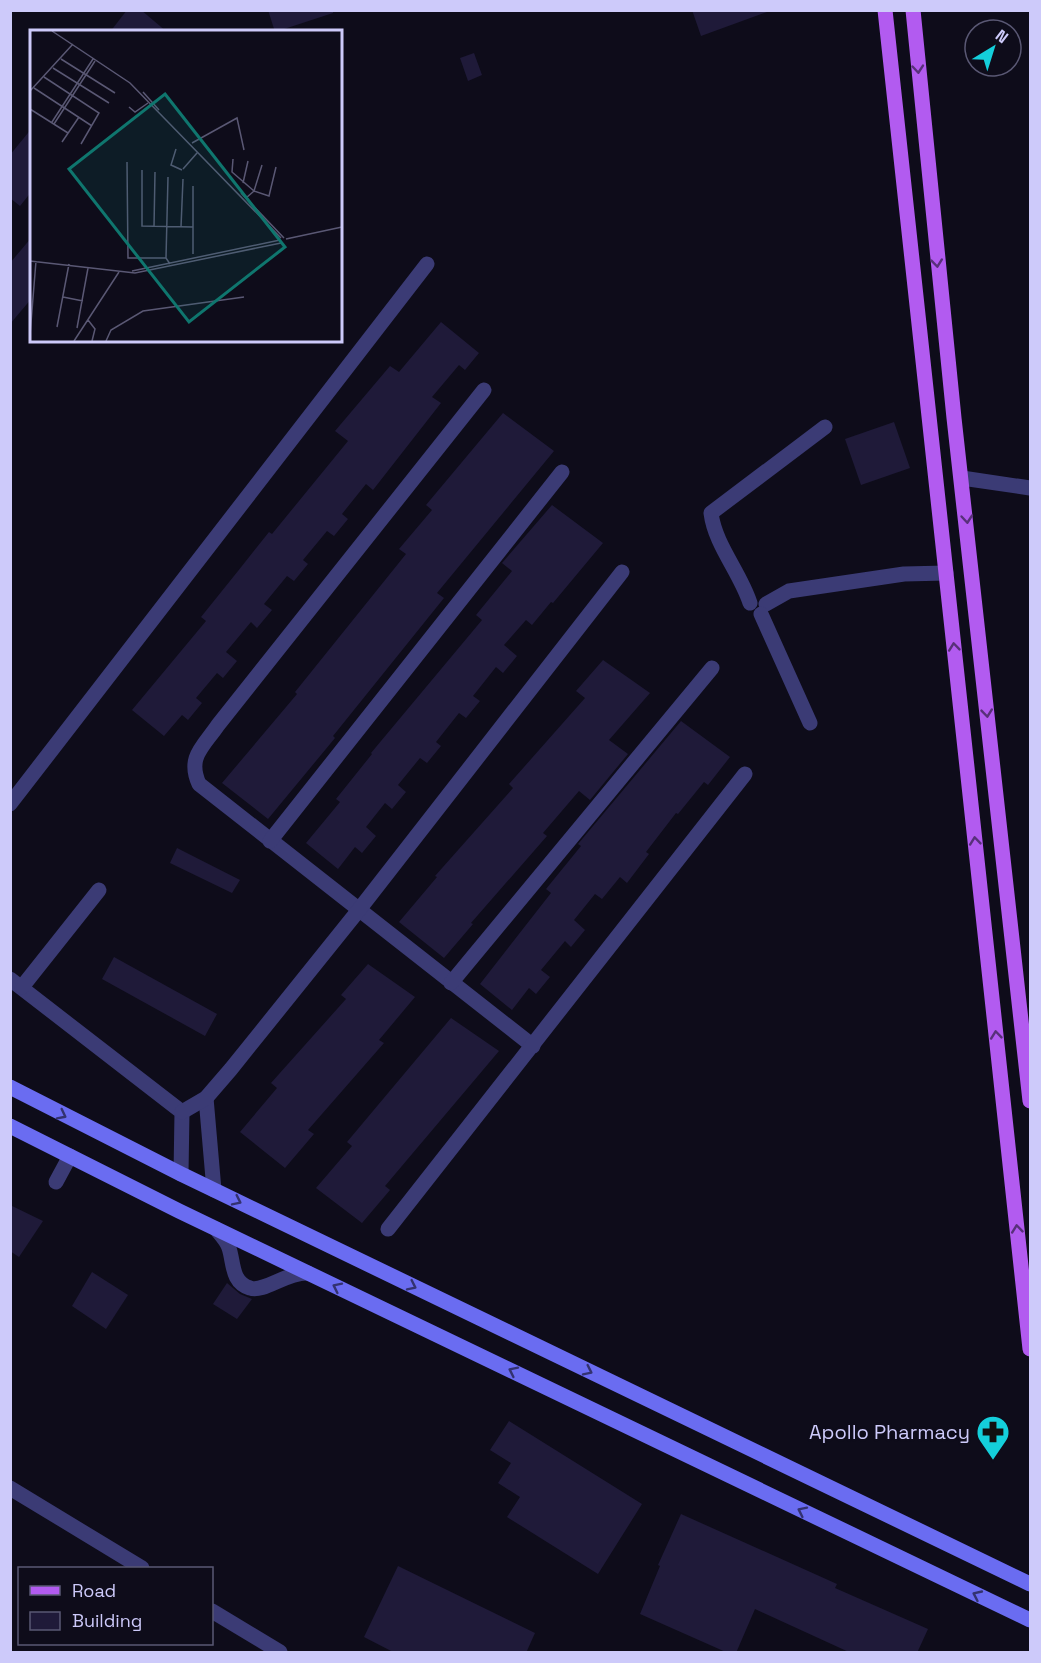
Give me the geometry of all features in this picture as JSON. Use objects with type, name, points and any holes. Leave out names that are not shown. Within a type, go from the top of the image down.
[{"type":"main road","points":[[885,10],[1030,1349]]},
{"type":"main road","points":[[913,10],[924,138],[1030,1101]]},
{"type":"street","points":[[10,804],[427,264]]},
{"type":"street","points":[[484,390],[218,725],[196,757],[192,770],[199,784],[533,1046]]},
{"type":"street","points":[[810,723],[759,607],[745,587],[713,527],[711,513],[825,427]]},
{"type":"street","points":[[270,841],[562,471]]},
{"type":"street","points":[[962,478],[1030,488]]},
{"type":"street","points":[[182,1112],[206,1098],[358,911],[622,572]]},
{"type":"street","points":[[759,607],[789,591],[904,574],[946,573]]},
{"type":"street","points":[[451,983],[712,668]]},
{"type":"street","points":[[387,1230],[746,774]]},
{"type":"street","points":[[99,890],[16,983],[182,1112]]},
{"type":"street","points":[[10,1087],[181,1174],[1030,1584]]},
{"type":"street","points":[[206,1098],[214,1190]]},
{"type":"street","points":[[181,1174],[182,1112]]},
{"type":"street","points":[[10,1126],[216,1229],[1030,1620]]},
{"type":"street","points":[[56,1182],[70,1156]]},
{"type":"street","points":[[216,1229],[229,1247],[231,1264],[242,1287],[264,1287],[292,1273],[308,1273]]},
{"type":"street","points":[[10,1488],[139,1567]]},
{"type":"street","points":[[213,1612],[280,1653]]},
{"type":"building","points":[[127,10],[141,10],[165,30],[112,30]]},
{"type":"building","points":[[268,10],[333,10],[333,13],[281,30],[274,30]]},
{"type":"building","points":[[692,10],[766,10],[767,12],[701,36]]},
{"type":"building","points":[[474,53],[482,75],[468,81],[460,58]]},
{"type":"building","points":[[30,130],[30,194],[20,206],[10,198],[10,155]]},
{"type":"building","points":[[30,239],[30,300],[10,324],[10,263]]},
{"type":"building","points":[[441,322],[479,353],[465,370],[459,365],[432,397],[441,403],[373,490],[366,484],[342,514],[348,519],[334,536],[327,531],[303,560],[308,564],[294,581],[287,576],[264,604],[272,610],[257,628],[251,622],[226,652],[237,661],[223,678],[217,673],[196,698],[202,703],[188,720],[182,715],[164,736],[132,710],[206,621],[201,617],[269,532],[272,534],[348,441],[335,431],[390,366],[399,372]]},
{"type":"building","points":[[503,413],[554,451],[437,593],[444,598],[333,736],[335,738],[268,819],[222,783],[297,694],[295,692],[406,554],[399,549],[432,510],[426,505]]},
{"type":"building","points":[[894,422],[910,468],[861,485],[845,439]]},
{"type":"building","points":[[552,505],[603,543],[532,625],[526,620],[504,645],[517,656],[503,673],[496,667],[473,696],[480,701],[466,718],[459,713],[436,742],[441,746],[427,763],[420,758],[398,785],[406,792],[392,809],[385,803],[366,827],[376,836],[362,853],[355,847],[338,869],[306,843],[340,802],[336,799],[371,753],[482,620],[476,615],[512,571],[502,563]]},
{"type":"building","points":[[603,660],[650,693],[609,740],[628,754],[590,800],[579,791],[543,833],[547,836],[471,923],[473,924],[444,958],[399,922],[437,877],[435,876],[513,788],[509,784],[585,698],[576,691]]},
{"type":"building","points":[[681,721],[730,757],[708,785],[704,782],[678,814],[676,813],[646,852],[649,854],[627,883],[620,877],[602,899],[595,894],[574,920],[585,930],[571,947],[565,941],[541,970],[550,977],[536,994],[529,988],[512,1010],[480,984],[551,893],[546,889],[581,846],[578,844]]},
{"type":"building","points":[[177,848],[240,880],[232,893],[170,863]]},
{"type":"building","points":[[114,957],[217,1014],[205,1036],[102,979]]},
{"type":"building","points":[[368,964],[415,997],[379,1040],[384,1043],[308,1130],[314,1134],[285,1168],[240,1132],[277,1088],[271,1083],[346,999],[341,995]]},
{"type":"building","points":[[451,1018],[499,1051],[385,1186],[390,1190],[362,1223],[316,1188],[352,1146],[347,1142]]},
{"type":"building","points":[[10,1205],[43,1221],[19,1257],[10,1251]]},
{"type":"building","points":[[92,1272],[128,1295],[106,1329],[72,1306]]},
{"type":"building","points":[[227,1283],[240,1294],[252,1299],[237,1319],[213,1304]]},
{"type":"building","points":[[509,1421],[642,1504],[598,1574],[507,1517],[520,1497],[498,1483],[511,1463],[490,1450]]},
{"type":"building","points":[[681,1514],[837,1584],[835,1588],[928,1629],[917,1653],[851,1653],[755,1609],[736,1653],[728,1653],[640,1614],[660,1566],[658,1565]]},
{"type":"building","points":[[398,1566],[535,1633],[526,1653],[395,1653],[364,1637]]},
{"type":"place","name":"Apollo Pharmacy","points":[[993,1461]]}]
